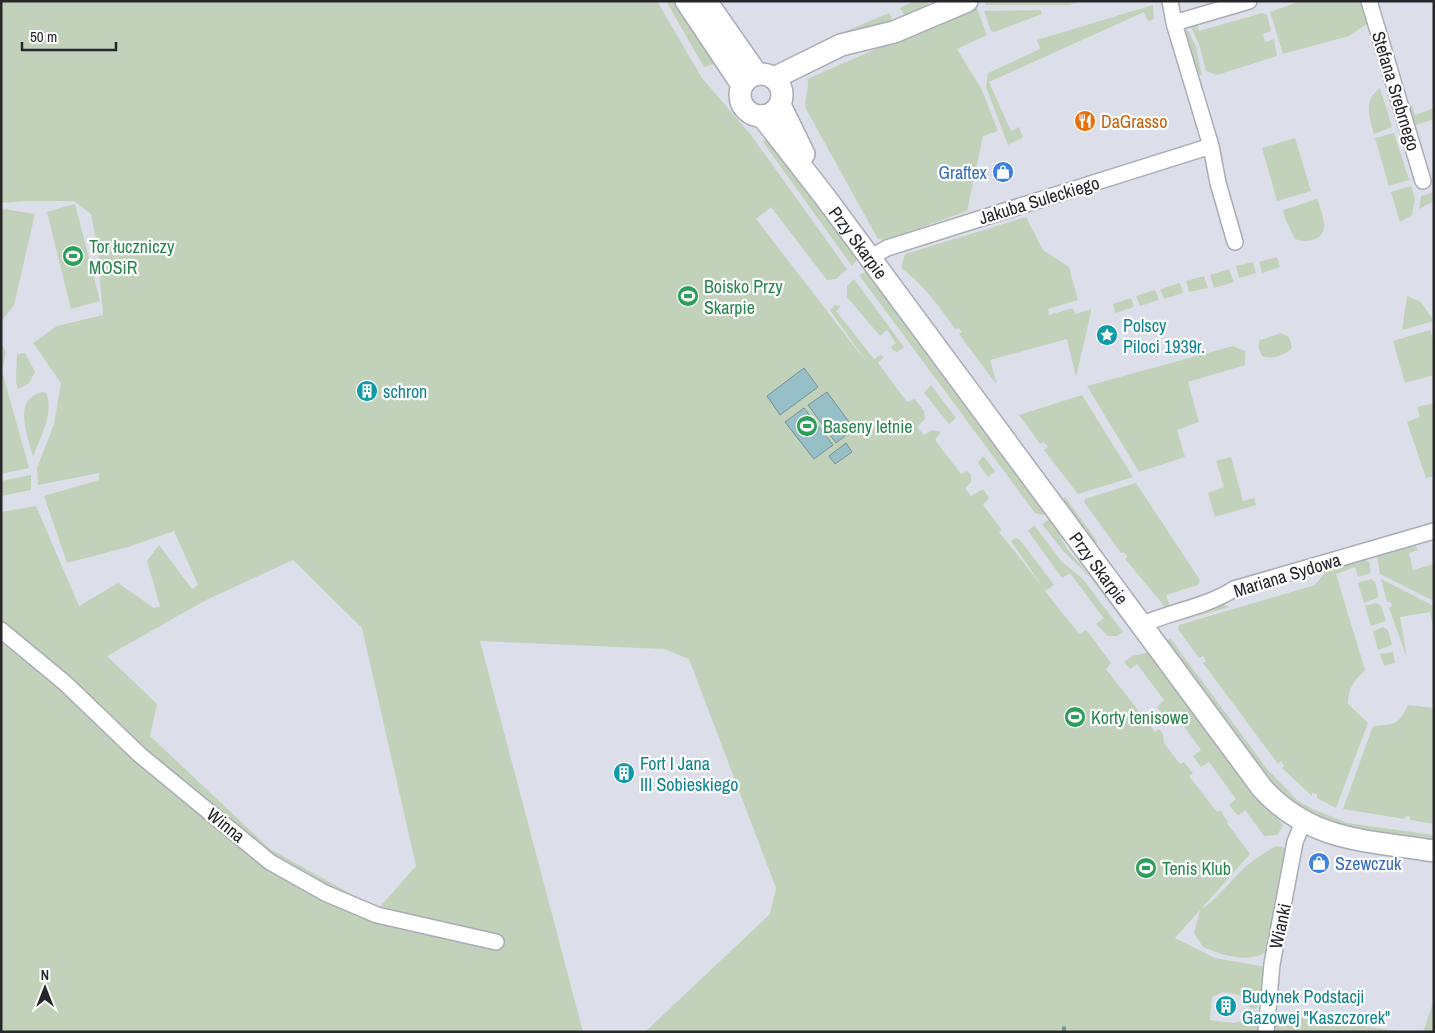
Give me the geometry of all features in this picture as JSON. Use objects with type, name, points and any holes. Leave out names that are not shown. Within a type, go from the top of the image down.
[{"type":"street","name":"Przy Skarpie","points":[[686,1],[767,85]]},
{"type":"street","name":"Przy Skarpie","points":[[706,1],[767,85],[825,196],[1262,788],[1274,801],[1303,822],[1335,836],[1434,851]]},
{"type":"street","points":[[767,85],[841,46],[894,32],[967,1]]},
{"type":"street","points":[[1170,1],[1174,22],[1211,146],[1218,183],[1235,242]]},
{"type":"street","points":[[1174,22],[1249,1]]},
{"type":"street","name":"Stefana Srebrnego","points":[[1369,1],[1423,181]]},
{"type":"street","name":"Jakuba Suleckiego","points":[[870,258],[887,248],[1211,146]]},
{"type":"street","name":"Mariana Sydowa","points":[[1141,625],[1162,616],[1217,600],[1234,589],[1434,531]]},
{"type":"street","name":"Winna","points":[[1,630],[65,682],[140,754],[270,862],[325,893],[377,915],[496,942]]},
{"type":"street","name":"Wianki","points":[[1266,1032],[1272,964],[1296,842],[1303,822]]},
{"type":"green space","points":[[1,1],[657,1],[702,78],[751,135],[847,269],[836,279],[827,280],[771,207],[756,219],[868,364],[830,310],[835,305],[841,306],[836,311],[874,359],[880,355],[884,357],[878,363],[907,402],[915,399],[924,411],[925,419],[917,427],[924,435],[932,430],[941,432],[935,440],[961,474],[967,471],[971,475],[971,482],[965,488],[971,496],[983,489],[989,498],[983,505],[1002,530],[999,532],[1042,586],[1011,541],[1016,538],[1020,540],[1054,585],[1045,591],[1079,634],[1086,630],[1088,632],[1111,663],[1106,669],[1155,732],[1159,729],[1163,734],[1164,743],[1180,764],[1184,762],[1193,773],[1189,776],[1217,812],[1220,810],[1227,823],[1250,854],[1201,909],[1215,899],[1254,860],[1276,846],[1286,848],[1287,860],[1269,950],[1261,955],[1245,958],[1219,953],[1203,947],[1194,933],[1200,910],[1175,938],[1215,958],[1266,967],[1262,1000],[1256,1009],[1250,1008],[1244,996],[1223,992],[1212,997],[1210,1020],[1233,1023],[1250,1019],[1250,1022],[1264,1025],[1263,1032],[645,1032],[770,914],[776,888],[689,659],[664,649],[480,641],[583,1032],[1,1032],[1,512],[36,506],[79,606],[118,583],[154,608],[160,606],[147,561],[159,545],[192,589],[198,585],[174,531],[128,547],[67,563],[44,496],[99,480],[99,473],[38,485],[37,468],[54,424],[61,383],[33,343],[57,326],[103,315],[97,245],[91,214],[74,201],[1,203]],"holes":[[[293,560],[362,628],[416,866],[378,909],[270,849],[150,736],[157,704],[107,656],[206,600]]]},
{"type":"green space","points":[[666,1],[678,1],[717,63],[704,67]]},
{"type":"green space","points":[[914,1],[927,1],[931,9],[907,19],[900,8]]},
{"type":"green space","points":[[991,1],[1083,1],[1069,5],[986,5],[985,3]]},
{"type":"green space","points":[[1301,1],[1363,1],[1368,23],[1349,36],[1283,54],[1270,12]]},
{"type":"green space","points":[[1153,5],[1154,19],[1148,21],[1144,12],[989,82],[1011,131],[1019,127],[1023,137],[1008,145],[986,87],[988,73],[1040,49],[1037,40]]},
{"type":"green space","points":[[976,6],[987,35],[957,49],[982,90],[998,131],[983,136],[967,211],[887,240],[878,239],[806,109],[807,79]]},
{"type":"green space","points":[[1041,10],[1042,14],[994,32],[991,31],[984,11]]},
{"type":"green space","points":[[889,13],[895,25],[842,37],[839,34]]},
{"type":"green space","points":[[1262,13],[1267,15],[1271,31],[1263,34],[1265,42],[1274,39],[1277,56],[1217,75],[1206,71],[1199,44],[1190,25],[1196,23],[1199,31]]},
{"type":"green space","points":[[1187,28],[1196,47],[1202,76],[1195,68],[1189,54],[1186,39]]},
{"type":"green space","points":[[1380,88],[1392,127],[1374,134],[1369,115],[1369,103]]},
{"type":"green space","points":[[1412,105],[1415,115],[1434,108],[1434,119],[1413,126],[1407,107]]},
{"type":"green space","points":[[1394,133],[1409,180],[1389,186],[1375,138]]},
{"type":"green space","points":[[773,135],[858,258],[852,266],[763,142]]},
{"type":"green space","points":[[1295,138],[1311,191],[1277,201],[1262,148]]},
{"type":"green space","points":[[1411,186],[1415,198],[1412,215],[1400,222],[1391,192]]},
{"type":"green space","points":[[1434,192],[1434,201],[1419,209],[1421,196]]},
{"type":"green space","points":[[1317,199],[1324,223],[1322,233],[1319,237],[1310,241],[1295,239],[1283,210]]},
{"type":"green space","name":"Tor łuczniczy MOSiR","points":[[75,204],[100,301],[71,309],[47,212]]},
{"type":"green space","points":[[1,210],[35,214],[14,305],[1,322]]},
{"type":"green space","points":[[1026,217],[1043,250],[1069,267],[1078,300],[1048,309],[1049,315],[1073,308],[1075,314],[1091,309],[1091,312],[1076,377],[1067,339],[990,360],[997,385],[959,334],[962,332],[959,328],[955,329],[924,289],[901,268],[905,254]]},
{"type":"green space","points":[[1277,257],[1280,267],[1262,273],[1259,262]]},
{"type":"green space","points":[[1253,262],[1256,273],[1239,278],[1236,266]]},
{"type":"green space","points":[[1229,269],[1234,282],[1214,288],[1210,275]]},
{"type":"green space","points":[[867,271],[1049,511],[1042,515],[1035,513],[859,275]]},
{"type":"green space","points":[[1204,276],[1208,288],[1189,292],[1186,281]]},
{"type":"green space","points":[[854,279],[904,347],[897,352],[891,347],[896,343],[887,330],[880,336],[847,297],[847,286]]},
{"type":"green space","points":[[1180,283],[1183,293],[1164,299],[1160,289]]},
{"type":"green space","points":[[1155,290],[1159,300],[1140,306],[1136,296]]},
{"type":"green space","points":[[1407,296],[1421,302],[1434,321],[1402,330]]},
{"type":"green space","points":[[1131,298],[1134,307],[1115,313],[1113,304]]},
{"type":"green space","points":[[1430,330],[1434,343],[1434,375],[1405,383],[1393,341]]},
{"type":"green space","points":[[1281,333],[1289,337],[1292,348],[1278,356],[1262,356],[1258,346],[1260,340]]},
{"type":"green space","points":[[1,342],[6,353],[2,371],[29,468],[1,474]]},
{"type":"green space","points":[[1233,346],[1245,351],[1245,365],[1188,382],[1199,422],[1177,430],[1185,457],[1139,472],[1087,386]]},
{"type":"green space","points":[[25,353],[35,372],[29,383],[18,389],[16,382],[17,354]]},
{"type":"green space","points":[[931,385],[956,418],[949,424],[924,393]]},
{"type":"green space","points":[[43,392],[46,393],[49,409],[33,457],[24,419],[24,410],[27,402],[33,396]]},
{"type":"green space","points":[[1082,395],[1133,477],[1078,494],[1044,450],[1048,447],[1044,442],[1040,444],[1019,415]]},
{"type":"green space","points":[[1434,403],[1434,476],[1426,478],[1407,422],[1420,417],[1417,407]]},
{"type":"green space","points":[[983,456],[995,471],[988,477],[978,463]]},
{"type":"green space","points":[[1231,457],[1243,501],[1254,498],[1256,505],[1215,517],[1208,493],[1224,487],[1216,461]]},
{"type":"green space","points":[[31,475],[31,490],[1,496],[1,481]]},
{"type":"green space","points":[[1136,483],[1200,580],[1198,585],[1166,595],[1170,606],[1166,608],[1125,559],[1127,557],[1124,552],[1121,553],[1084,502],[1085,499]]},
{"type":"green space","points":[[1065,497],[1097,541],[1096,546],[1067,509],[1068,507],[1063,499]]},
{"type":"green space","points":[[1051,518],[1067,549],[1127,618],[1126,625],[1090,577],[1063,551],[1042,524]]},
{"type":"green space","points":[[1034,525],[1062,562],[1082,578],[1123,632],[1117,636],[1108,636],[1096,624],[1104,618],[1070,573],[1062,578],[1028,531]]},
{"type":"green space","points":[[1415,545],[1418,550],[1409,553],[1413,570],[1434,564],[1434,601],[1380,574],[1377,556]]},
{"type":"green space","points":[[1361,559],[1369,562],[1371,573],[1358,577],[1355,567],[1336,574],[1365,670],[1352,685],[1348,704],[1368,723],[1336,808],[1317,798],[1317,794],[1312,793],[1312,796],[1282,768],[1284,766],[1281,761],[1278,764],[1203,663],[1206,661],[1203,656],[1199,658],[1178,629],[1179,625],[1315,585],[1328,569]]},
{"type":"green space","points":[[1371,579],[1375,582],[1379,597],[1364,603],[1358,583]]},
{"type":"green space","points":[[1381,579],[1434,606],[1434,630],[1430,612],[1400,617],[1407,658],[1389,608],[1392,606],[1391,602],[1387,602]]},
{"type":"green space","points":[[1218,601],[1229,607],[1176,622],[1173,620]]},
{"type":"green space","points":[[1376,603],[1381,606],[1386,621],[1371,626],[1365,606]]},
{"type":"green space","points":[[1383,627],[1388,630],[1392,645],[1378,650],[1373,631]]},
{"type":"green space","points":[[1170,638],[1268,770],[1297,800],[1347,823],[1434,835],[1434,845],[1330,826],[1275,790],[1164,643]]},
{"type":"green space","points":[[1150,652],[1272,809],[1283,826],[1277,835],[1264,836],[1245,810],[1238,816],[1229,805],[1236,799],[1209,762],[1201,767],[1193,756],[1201,750],[1199,747],[1176,716],[1169,722],[1157,707],[1164,700],[1137,664],[1130,669],[1124,662],[1132,656]]},
{"type":"green space","points":[[1393,652],[1395,663],[1384,666],[1380,654]]},
{"type":"green space","points":[[1408,705],[1434,708],[1434,824],[1410,820],[1410,817],[1406,816],[1405,819],[1343,809],[1373,726],[1395,723]]},
{"type":"green space","points":[[1434,1000],[1434,1032],[1423,1032]]},
{"type":"green space","points":[[1274,1014],[1405,1032],[1271,1032]]},
{"type":"water","points":[[804,368],[818,387],[780,415],[767,396]]},
{"type":"water","points":[[827,392],[854,429],[836,443],[808,405]]},
{"type":"water","points":[[804,408],[833,445],[814,459],[785,422]]},
{"type":"water","points":[[846,443],[852,452],[835,464],[829,456]]},
{"type":"place","name":"DaGrasso","points":[[1085,121]]},
{"type":"place","name":"Graftex","points":[[1003,172]]},
{"type":"place","name":"Tor łuczniczy MOSiR","points":[[73,256]]},
{"type":"place","name":"Boisko Przy Skarpie","points":[[688,296]]},
{"type":"place","name":"Polscy Piloci 1939r.","points":[[1107,335]]},
{"type":"place","name":"schron","points":[[367,391]]},
{"type":"place","name":"Baseny letnie","points":[[807,426]]},
{"type":"place","name":"Korty tenisowe","points":[[1075,717]]},
{"type":"place","name":"Fort I Jana III Sobieskiego","points":[[624,773]]},
{"type":"place","name":"Szewczuk","points":[[1319,863]]},
{"type":"place","name":"Tenis Klub","points":[[1146,868]]},
{"type":"place","name":"Budynek Podstacji Gazowej \"Kaszczorek\"","points":[[1226,1006]]}]
